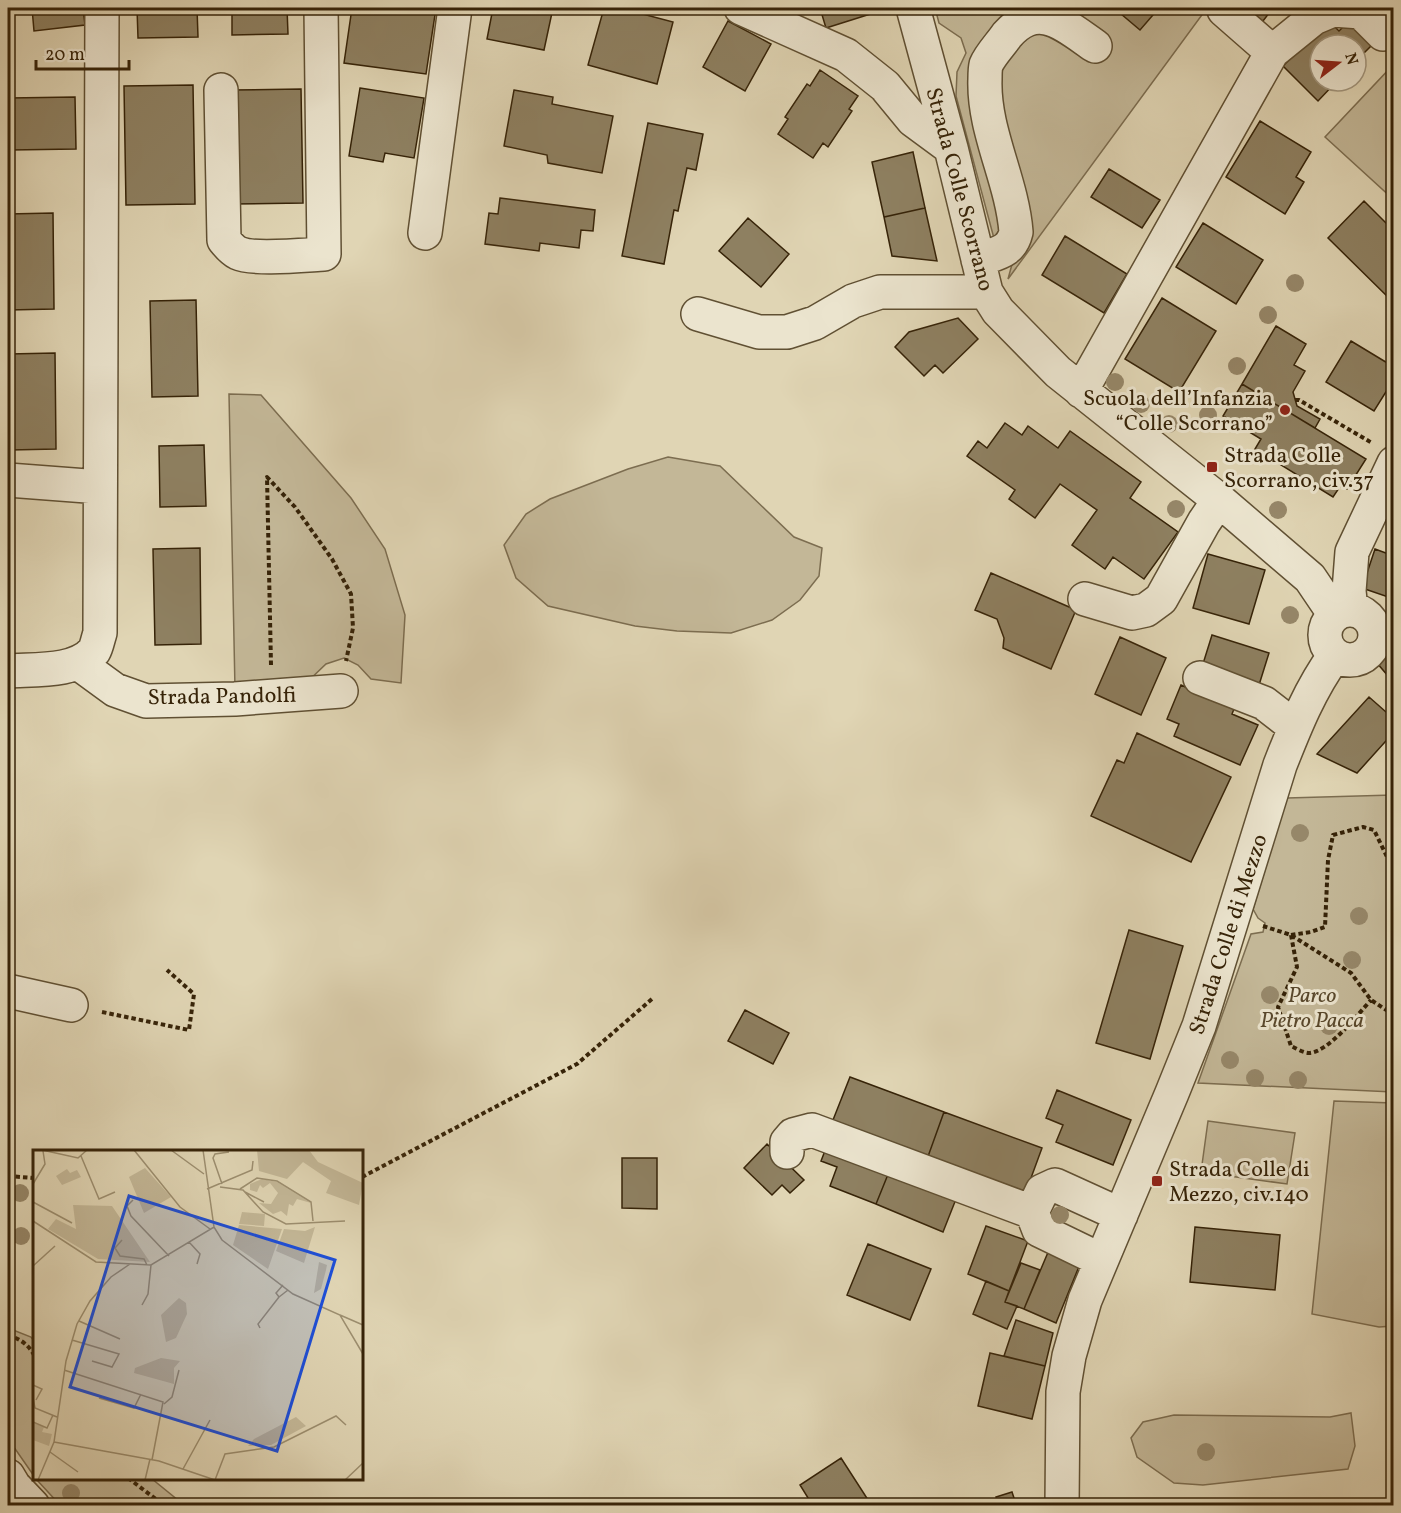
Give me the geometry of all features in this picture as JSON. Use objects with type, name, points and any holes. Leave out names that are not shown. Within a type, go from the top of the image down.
[{"type":"street","points":[[8,671],[78,663],[95,650],[100,633],[102,8]]},
{"type":"street","points":[[221,90],[224,240],[230,248],[240,254],[253,256],[324,254],[321,8]]},
{"type":"street","points":[[425,233],[455,8]]},
{"type":"street","points":[[741,8],[846,55],[885,86],[913,120],[951,148]]},
{"type":"street","name":"Strada Colle Scorrano","points":[[913,8],[951,148],[986,292],[998,311],[1058,372],[1219,500],[1310,578],[1368,618]]},
{"type":"street","points":[[1224,10],[1272,52]]},
{"type":"street","points":[[1082,391],[1272,52],[1314,18],[1333,10],[1361,12],[1383,34]]},
{"type":"street","points":[[978,260],[1007,249],[1014,240],[1016,232],[991,129],[985,92],[986,66],[1014,26],[1029,15],[1040,13],[1055,19],[1095,46]]},
{"type":"street","points":[[698,314],[759,332],[787,332],[815,323],[853,301],[880,292],[986,292]]},
{"type":"street","points":[[1368,618],[1327,625],[1325,639],[1335,656],[1348,660],[1361,657],[1371,647],[1368,618],[1349,591],[1352,552],[1394,463]]},
{"type":"street","points":[[8,480],[100,487]]},
{"type":"street","points":[[1085,599],[1132,613],[1146,610],[1161,599],[1204,522],[1219,500]]},
{"type":"street","name":"Strada Colle di Mezzo","points":[[1062,1506],[1063,1392],[1085,1300],[1199,1026],[1280,765],[1309,697],[1335,656]]},
{"type":"street","name":"Strada Pandolfi","points":[[78,663],[115,690],[146,700],[272,696],[341,691]]},
{"type":"street","points":[[1200,678],[1263,703],[1295,727]]},
{"type":"street","points":[[8,991],[72,1005]]},
{"type":"street","points":[[787,1152],[787,1142],[793,1135],[812,1130],[1032,1212]]},
{"type":"street","points":[[1101,1260],[1039,1230],[1032,1212],[1042,1191],[1055,1185],[1121,1215]]},
{"type":"street","points":[[8,1476],[33,1506]]},
{"type":"path","points":[[1295,400],[1299,400],[1366,440]]},
{"type":"path","points":[[272,696],[267,477],[295,507],[332,560],[351,594],[353,628],[341,691]]},
{"type":"path","points":[[1291,935],[1325,927],[1328,860],[1333,835],[1363,827],[1374,830],[1389,861],[1394,864]]},
{"type":"path","points":[[1291,935],[1351,973],[1371,1000],[1394,1015]]},
{"type":"path","points":[[1291,935],[1297,967],[1278,1007],[1291,1046],[1307,1053],[1318,1050],[1344,1030],[1371,1000]]},
{"type":"path","points":[[72,1005],[189,1030],[194,994],[167,970]]},
{"type":"path","points":[[363,1176],[577,1064],[652,999]]},
{"type":"path","points":[[8,1176],[33,1178]]},
{"type":"path","points":[[8,1335],[19,1339],[31,1348],[33,1353]]},
{"type":"path","points":[[129,1480],[165,1506]]},
{"type":"green space","points":[[935,8],[1207,8],[1008,279],[1014,257],[996,246],[956,96],[957,72],[966,53],[961,38],[939,23]]},
{"type":"green space","points":[[1393,65],[1393,199],[1325,137]]},
{"type":"green space","points":[[229,394],[261,395],[351,498],[385,549],[405,615],[401,683],[371,679],[358,665],[344,658],[326,664],[304,685],[235,689]]},
{"type":"green space","points":[[668,457],[720,466],[794,537],[822,548],[819,576],[800,600],[772,620],[731,633],[677,631],[635,626],[548,606],[516,578],[504,545],[526,514],[550,499],[628,469]]},
{"type":"green space","name":"Parco Pietro Pacca","points":[[1393,795],[1393,1092],[1198,1083],[1251,934],[1263,932],[1265,923],[1258,918],[1253,909],[1287,798]]},
{"type":"green space","points":[[1334,1101],[1393,1103],[1393,1326],[1379,1327],[1312,1314]]},
{"type":"green space","points":[[1208,1121],[1295,1133],[1287,1184],[1201,1172]]},
{"type":"green space","points":[[8,1328],[33,1340],[33,1475],[11,1443],[8,1434]]},
{"type":"green space","points":[[1351,1413],[1355,1446],[1348,1469],[1203,1485],[1174,1483],[1137,1457],[1131,1438],[1143,1422],[1174,1415],[1330,1417]]},
{"type":"green space","points":[[37,1480],[153,1480],[184,1505],[60,1505]]},
{"type":"building","points":[[32,8],[83,8],[85,25],[34,31]]},
{"type":"building","points":[[137,8],[197,8],[198,37],[138,38]]},
{"type":"building","points":[[232,8],[287,8],[288,34],[232,35]]},
{"type":"building","points":[[352,8],[436,8],[426,74],[344,63]]},
{"type":"building","points":[[493,8],[553,8],[544,50],[487,39]]},
{"type":"building","points":[[604,8],[620,8],[673,22],[657,84],[588,65]]},
{"type":"building","points":[[820,8],[879,8],[880,11],[826,28]]},
{"type":"building","points":[[1114,8],[1159,8],[1140,30]]},
{"type":"building","points":[[1245,8],[1273,8],[1263,21]]},
{"type":"building","points":[[1352,18],[1368,33],[1315,33],[1328,20],[1339,31]]},
{"type":"building","points":[[728,21],[771,44],[745,91],[703,67]]},
{"type":"building","points":[[1368,33],[1376,41],[1368,49]]},
{"type":"building","points":[[1308,40],[1308,91],[1283,66]]},
{"type":"building","points":[[820,70],[858,96],[849,109],[852,111],[828,147],[823,143],[813,158],[778,134],[788,119],[785,117],[807,84],[810,86]]},
{"type":"building","points":[[193,85],[195,204],[126,205],[124,86]]},
{"type":"building","points":[[360,88],[424,98],[414,158],[385,153],[383,162],[349,156]]},
{"type":"building","points":[[301,89],[303,203],[233,204],[231,90]]},
{"type":"building","points":[[514,90],[553,97],[552,104],[613,116],[602,173],[548,163],[547,155],[504,146]]},
{"type":"building","points":[[1310,93],[1326,93],[1318,101]]},
{"type":"building","points":[[75,97],[76,149],[10,150],[9,98]]},
{"type":"building","points":[[1260,121],[1311,152],[1296,177],[1304,182],[1285,214],[1226,177]]},
{"type":"building","points":[[648,123],[703,134],[696,170],[687,168],[678,211],[674,210],[664,264],[622,256]]},
{"type":"building","points":[[913,152],[925,208],[884,217],[872,162]]},
{"type":"building","points":[[1109,169],[1160,200],[1142,228],[1091,197]]},
{"type":"building","points":[[500,198],[595,210],[593,231],[581,230],[579,248],[540,243],[539,251],[485,244],[489,213],[498,214]]},
{"type":"building","points":[[1364,201],[1394,231],[1394,303],[1328,238]]},
{"type":"building","points":[[925,208],[937,261],[892,256],[884,217]]},
{"type":"building","points":[[53,213],[54,309],[8,310],[8,214]]},
{"type":"building","points":[[748,218],[789,254],[761,287],[719,251]]},
{"type":"building","points":[[1203,223],[1263,260],[1236,304],[1176,267]]},
{"type":"building","points":[[1065,236],[1127,274],[1104,313],[1042,275]]},
{"type":"building","points":[[1162,298],[1216,331],[1179,392],[1125,359]]},
{"type":"building","points":[[196,300],[198,396],[152,397],[150,301]]},
{"type":"building","points":[[958,318],[978,339],[943,373],[935,365],[924,376],[895,347],[909,332]]},
{"type":"building","points":[[1276,326],[1306,344],[1294,365],[1305,371],[1293,392],[1297,406],[1320,419],[1315,428],[1242,384]]},
{"type":"building","points":[[1351,341],[1394,367],[1394,379],[1374,411],[1326,382]]},
{"type":"building","points":[[55,353],[56,449],[10,450],[9,354]]},
{"type":"building","points":[[1242,384],[1366,459],[1347,489],[1341,485],[1333,497],[1255,449],[1261,439],[1223,416]]},
{"type":"building","points":[[1005,423],[1022,435],[1028,426],[1058,448],[1070,431],[1141,482],[1130,498],[1178,532],[1144,579],[1113,557],[1105,569],[1072,545],[1097,510],[1060,484],[1035,518],[1009,499],[1015,490],[967,456],[978,441],[987,448]]},
{"type":"building","points":[[204,445],[206,506],[160,507],[159,446]]},
{"type":"building","points":[[200,548],[201,644],[155,645],[153,549]]},
{"type":"building","points":[[1375,549],[1394,556],[1394,599],[1362,588]]},
{"type":"building","points":[[1208,554],[1265,570],[1249,624],[1193,608]]},
{"type":"building","points":[[991,573],[1076,610],[1051,669],[1003,648],[1004,638],[997,619],[975,610]]},
{"type":"building","points":[[1212,635],[1269,653],[1259,685],[1202,667]]},
{"type":"building","points":[[1120,637],[1166,658],[1141,715],[1095,694]]},
{"type":"building","points":[[1394,650],[1394,683],[1377,663]]},
{"type":"building","points":[[1181,685],[1234,709],[1232,714],[1258,725],[1240,765],[1174,736],[1179,724],[1167,719]]},
{"type":"building","points":[[1369,697],[1394,719],[1394,732],[1357,773],[1317,754]]},
{"type":"building","points":[[1137,733],[1231,777],[1191,862],[1091,816],[1117,760],[1124,763]]},
{"type":"building","points":[[1389,778],[1394,778],[1394,794],[1389,794]]},
{"type":"building","points":[[1129,930],[1183,946],[1150,1059],[1096,1043]]},
{"type":"building","points":[[745,1010],[789,1033],[773,1064],[728,1041]]},
{"type":"building","points":[[850,1077],[944,1112],[926,1162],[831,1125]]},
{"type":"building","points":[[1057,1090],[1131,1120],[1113,1165],[1056,1142],[1063,1125],[1046,1118]]},
{"type":"building","points":[[944,1112],[1042,1148],[1024,1197],[926,1162]]},
{"type":"building","points":[[828,1143],[891,1167],[876,1204],[830,1186],[837,1167],[821,1161]]},
{"type":"building","points":[[767,1144],[804,1180],[790,1193],[782,1185],[772,1195],[744,1168]]},
{"type":"building","points":[[622,1158],[657,1158],[657,1209],[622,1208]]},
{"type":"building","points":[[891,1167],[958,1194],[943,1232],[876,1204]]},
{"type":"building","points":[[986,1226],[1028,1241],[1009,1291],[968,1274]]},
{"type":"building","points":[[1195,1227],[1280,1235],[1275,1290],[1190,1282]]},
{"type":"building","points":[[868,1244],[931,1269],[910,1320],[847,1295]]},
{"type":"building","points":[[1049,1250],[1080,1264],[1056,1323],[1024,1309]]},
{"type":"building","points":[[1021,1263],[1040,1270],[1024,1309],[1005,1302]]},
{"type":"building","points":[[986,1281],[1009,1291],[1005,1302],[1017,1306],[1007,1329],[973,1314]]},
{"type":"building","points":[[1016,1320],[1053,1333],[1045,1366],[1004,1356]]},
{"type":"building","points":[[990,1353],[1045,1366],[1032,1419],[978,1406]]},
{"type":"building","points":[[841,1458],[872,1506],[813,1506],[800,1485]]},
{"type":"building","points":[[1012,1492],[1016,1504],[1032,1499],[1034,1506],[999,1506],[996,1497]]},
{"type":"place","name":"Scuola dell’Infanzia “Colle Scorrano”","points":[[1285,410]]},
{"type":"place","name":"Strada Colle Scorrano, civ.37","points":[[1212,467]]},
{"type":"place","name":"Strada Colle di Mezzo, civ.140","points":[[1157,1181]]}]
